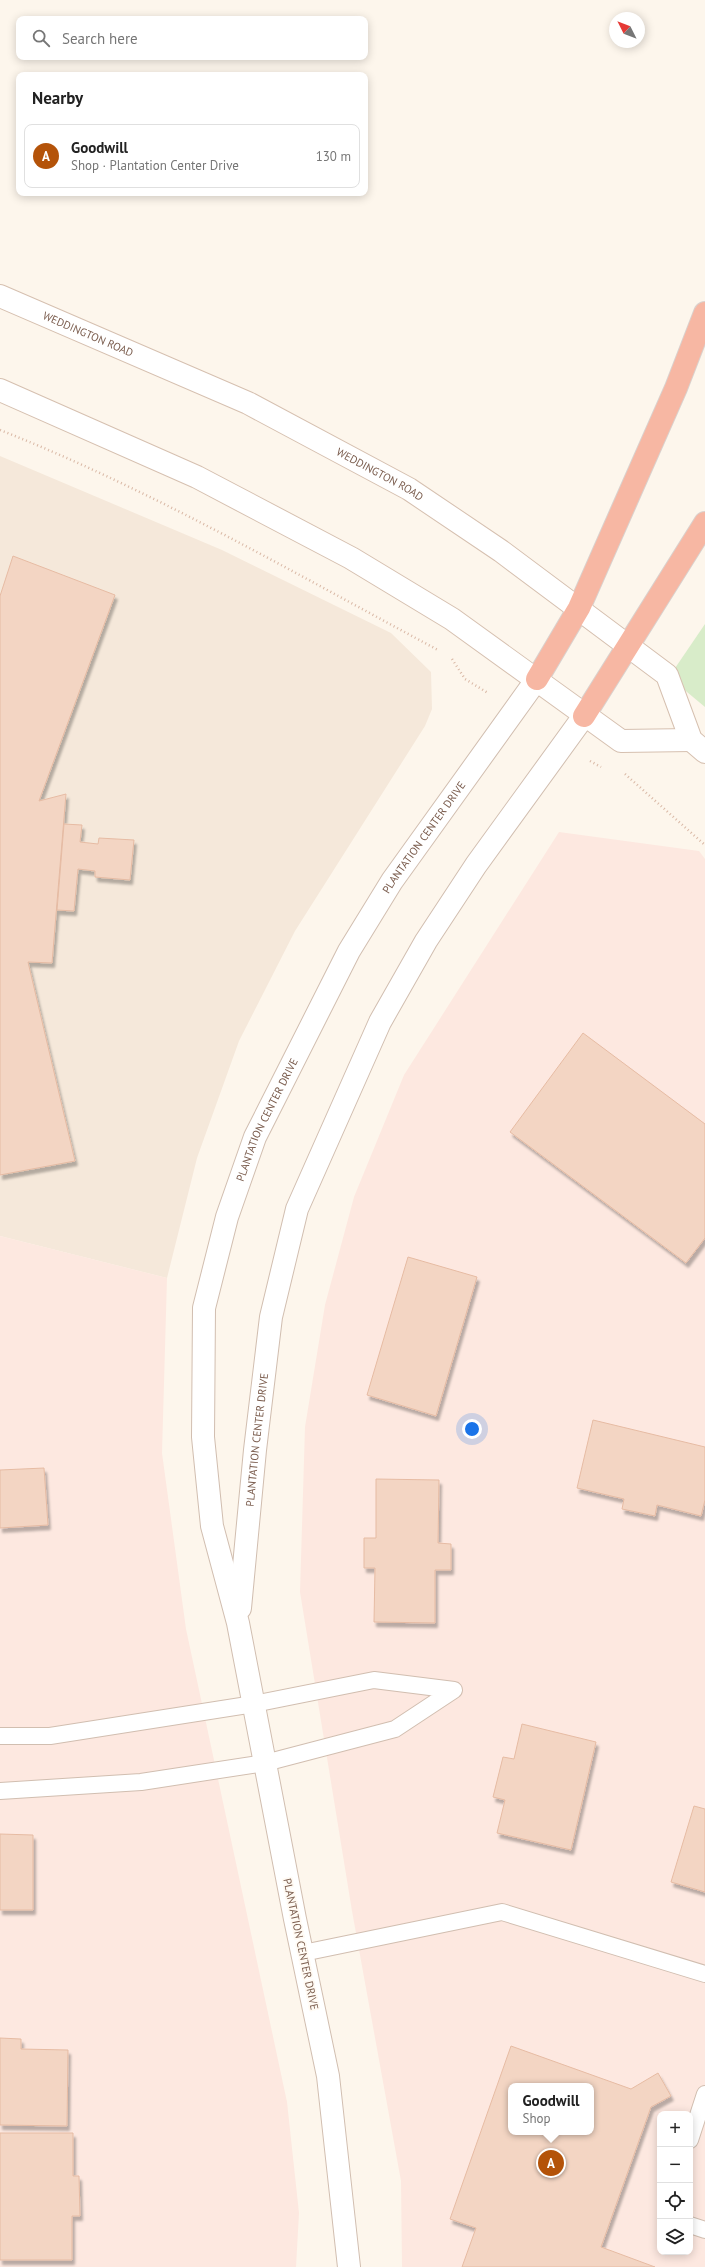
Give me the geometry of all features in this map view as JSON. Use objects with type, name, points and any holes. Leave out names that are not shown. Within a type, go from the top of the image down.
[{"type":"highway","points":[[537,680],[579,608],[676,388],[705,312]]},
{"type":"highway","points":[[584,716],[629,647],[705,523]]},
{"type":"street","name":"WEDDINGTON ROAD","points":[[0,296],[248,403],[409,489],[501,551],[667,675],[698,746],[621,741],[584,716],[452,619],[351,558],[198,477],[0,390]]},
{"type":"street","name":"PLANTATION CENTER DRIVE","points":[[349,2267],[328,2076],[238,1624],[212,1526],[203,1437],[204,1308],[227,1217],[255,1137],[349,951],[392,881],[514,709],[537,680]]},
{"type":"street","name":"PLANTATION CENTER DRIVE","points":[[238,1624],[255,1450],[271,1317],[297,1209],[380,1022],[426,941],[476,865],[584,716]]},
{"type":"lane","points":[[0,1736],[50,1736],[254,1704],[374,1680],[454,1690],[395,1729],[265,1763],[141,1782],[0,1791]]},
{"type":"lane","points":[[303,1953],[502,1912],[705,1974]]},
{"type":"lane","points":[[693,2131],[705,2094]]},
{"type":"lane","points":[[693,2226],[705,2230]]},
{"type":"path","points":[[0,430],[53,451],[195,519],[443,653]]},
{"type":"path","points":[[450,656],[466,680],[514,709]]},
{"type":"path","points":[[564,743],[598,767],[606,768]]},
{"type":"path","points":[[621,770],[705,845]]},
{"type":"shaded area","points":[[0,456],[222,550],[391,633],[431,672],[432,709],[425,726],[295,931],[239,1041],[197,1158],[167,1278],[0,1236]]},
{"type":"shaded area","points":[[559,832],[699,851],[705,859],[705,2267],[402,2267],[401,2181],[352,1911],[300,1592],[305,1427],[325,1305],[354,1197],[404,1075]]},
{"type":"shaded area","points":[[0,1236],[167,1278],[162,1453],[186,1629],[287,2102],[299,2213],[296,2267],[0,2267]]},
{"type":"green space","points":[[705,624],[705,707],[669,677]]},
{"type":"building","points":[[13,556],[115,595],[39,801],[66,794],[52,963],[28,962],[75,1161],[0,1175],[0,596]]},
{"type":"building","points":[[64,824],[82,825],[80,842],[98,844],[99,838],[134,840],[130,880],[95,877],[95,871],[78,869],[74,911],[57,910]]},
{"type":"building","points":[[583,1033],[705,1124],[705,1238],[686,1263],[510,1132]]},
{"type":"building","points":[[408,1257],[477,1277],[436,1416],[367,1395]]},
{"type":"building","points":[[593,1420],[705,1447],[705,1500],[701,1516],[657,1505],[655,1516],[622,1509],[624,1499],[577,1488]]},
{"type":"building","points":[[44,1468],[48,1525],[0,1528],[0,1470]]},
{"type":"building","points":[[376,1479],[439,1480],[438,1543],[451,1544],[451,1570],[435,1570],[435,1623],[374,1622],[375,1568],[364,1568],[364,1538],[376,1538]]},
{"type":"building","points":[[522,1724],[596,1742],[571,1850],[497,1833],[505,1800],[493,1797],[503,1757],[514,1759]]},
{"type":"building","points":[[694,1806],[705,1809],[705,1892],[671,1882]]},
{"type":"building","points":[[0,1834],[33,1835],[33,1910],[0,1910]]},
{"type":"building","points":[[0,2038],[21,2039],[21,2049],[68,2050],[67,2126],[0,2125]]},
{"type":"building","points":[[511,2046],[631,2089],[658,2073],[671,2096],[651,2107],[601,2247],[655,2267],[462,2267],[476,2228],[450,2219]]},
{"type":"building","points":[[0,2133],[73,2133],[73,2176],[79,2176],[80,2216],[72,2216],[72,2260],[0,2260]]},
{"type":"place","name":"Goodwill","points":[[551,2163]]}]
